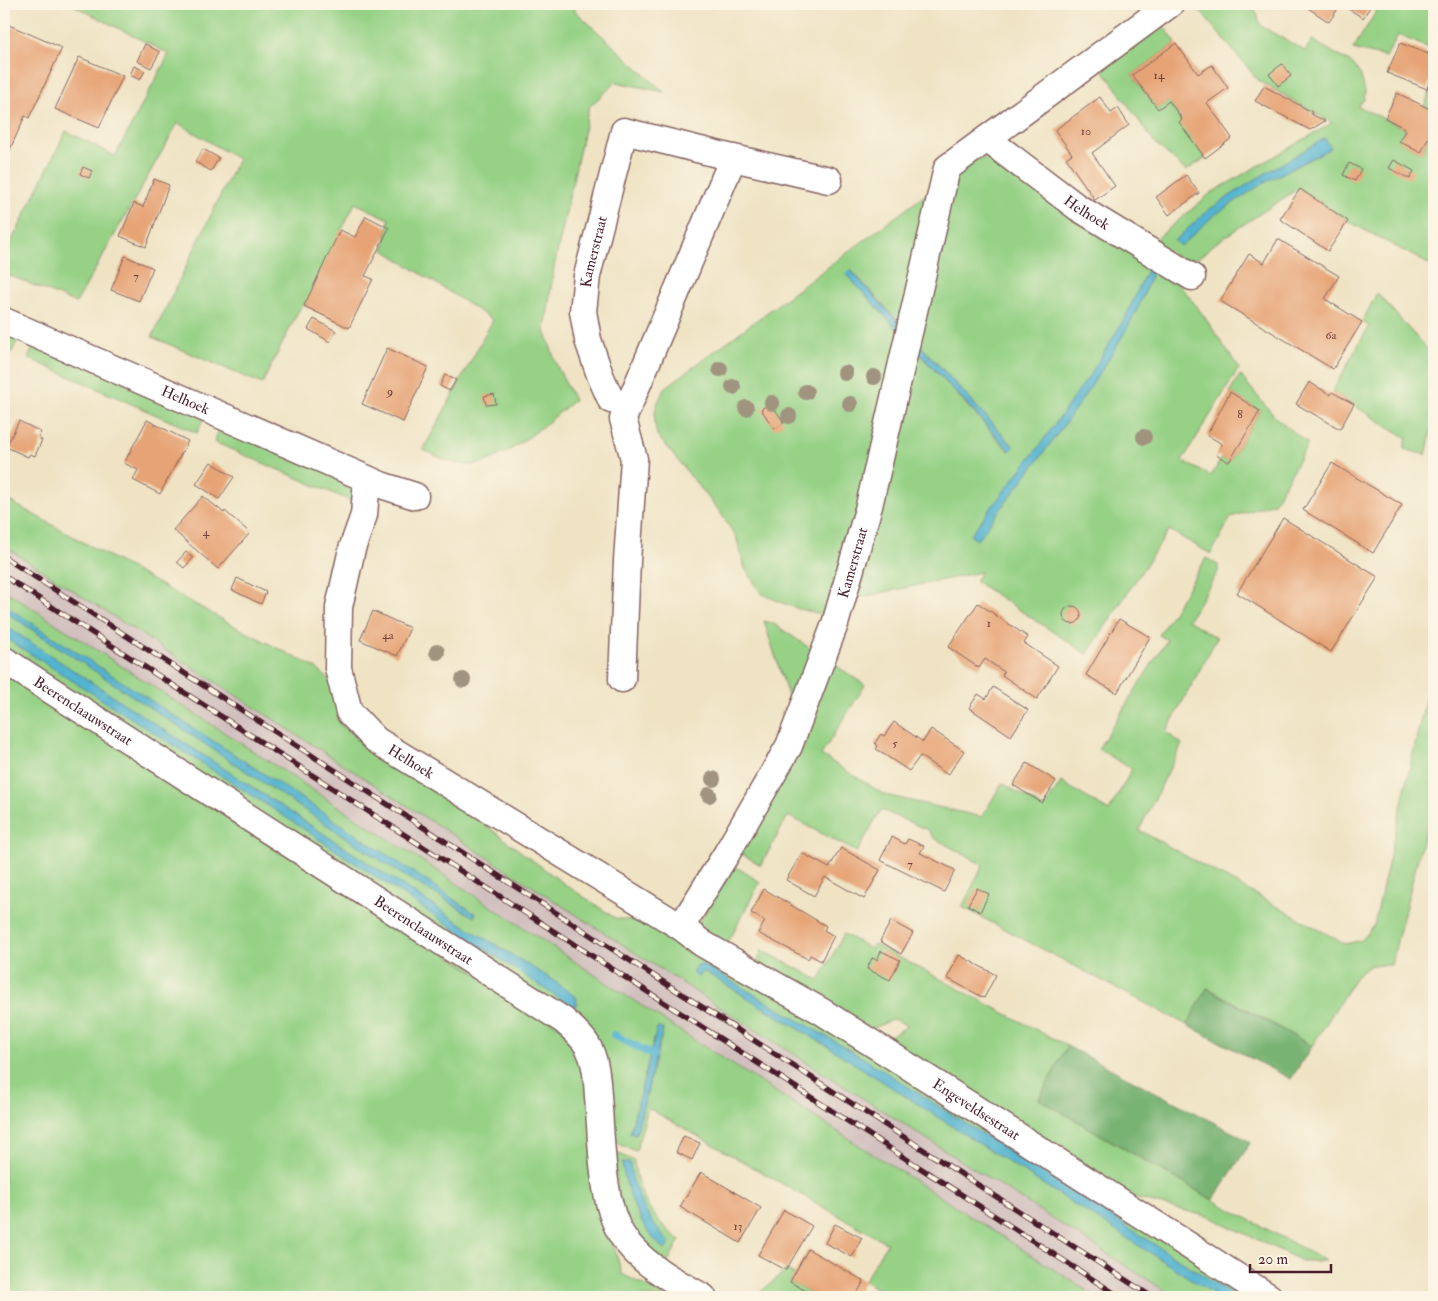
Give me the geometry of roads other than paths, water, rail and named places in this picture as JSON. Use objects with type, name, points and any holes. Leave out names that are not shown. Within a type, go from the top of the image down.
[{"type":"street","points":[[987,139],[1170,4]]},
{"type":"street","name":"Kamerstraat","points":[[611,400],[588,340],[583,311],[587,276],[624,131],[733,158]]},
{"type":"street","name":"Kamerstraat","points":[[681,927],[727,853],[789,746],[835,624],[869,506],[947,168],[987,139]]},
{"type":"street","name":"Helhoek","points":[[987,139],[1077,207],[1192,277]]},
{"type":"street","points":[[622,679],[634,459],[623,419],[733,158],[829,180]]},
{"type":"street","name":"Helhoek","points":[[4,321],[367,478],[415,496]]},
{"type":"street","name":"Helhoek","points":[[367,478],[364,515],[352,550],[339,607],[338,668],[349,712],[376,740],[681,927]]},
{"type":"street","name":"Beerenclaauwstraat","points":[[4,660],[563,1020],[587,1045],[593,1059],[597,1077],[606,1184],[616,1222],[626,1241],[648,1263],[703,1297]]},
{"type":"street","name":"Engeveldsestraat","points":[[681,927],[703,944],[821,1011],[1269,1297]]},
{"type":"water","points":[[1325,138],[1331,148],[1262,184],[1213,216],[1181,246],[1174,241],[1210,209]]},
{"type":"water","points":[[850,270],[1014,447],[1010,451],[846,274]]},
{"type":"water","points":[[1147,270],[1152,273],[1138,307],[1119,342],[1061,429],[977,540],[970,535],[1037,449],[1092,372],[1126,316]]},
{"type":"water","points":[[4,605],[476,914],[474,917],[398,872],[4,611]]},
{"type":"water","points":[[4,625],[457,921],[551,979],[577,998],[576,1005],[572,1007],[281,814],[4,637]]},
{"type":"water","points":[[698,965],[704,965],[865,1059],[1237,1297],[1219,1297],[830,1048],[705,972],[702,972],[698,977],[692,972]]},
{"type":"water","points":[[657,1028],[663,1029],[636,1134],[630,1133]]},
{"type":"water","points":[[622,1163],[630,1163],[638,1196],[655,1226],[670,1244],[665,1250],[648,1232],[636,1211],[627,1187]]},
{"type":"waterway","points":[[614,1035],[653,1055]]},
{"type":"railway","points":[[4,557],[1152,1297]]},
{"type":"railway","points":[[4,576],[1120,1297]]}]
